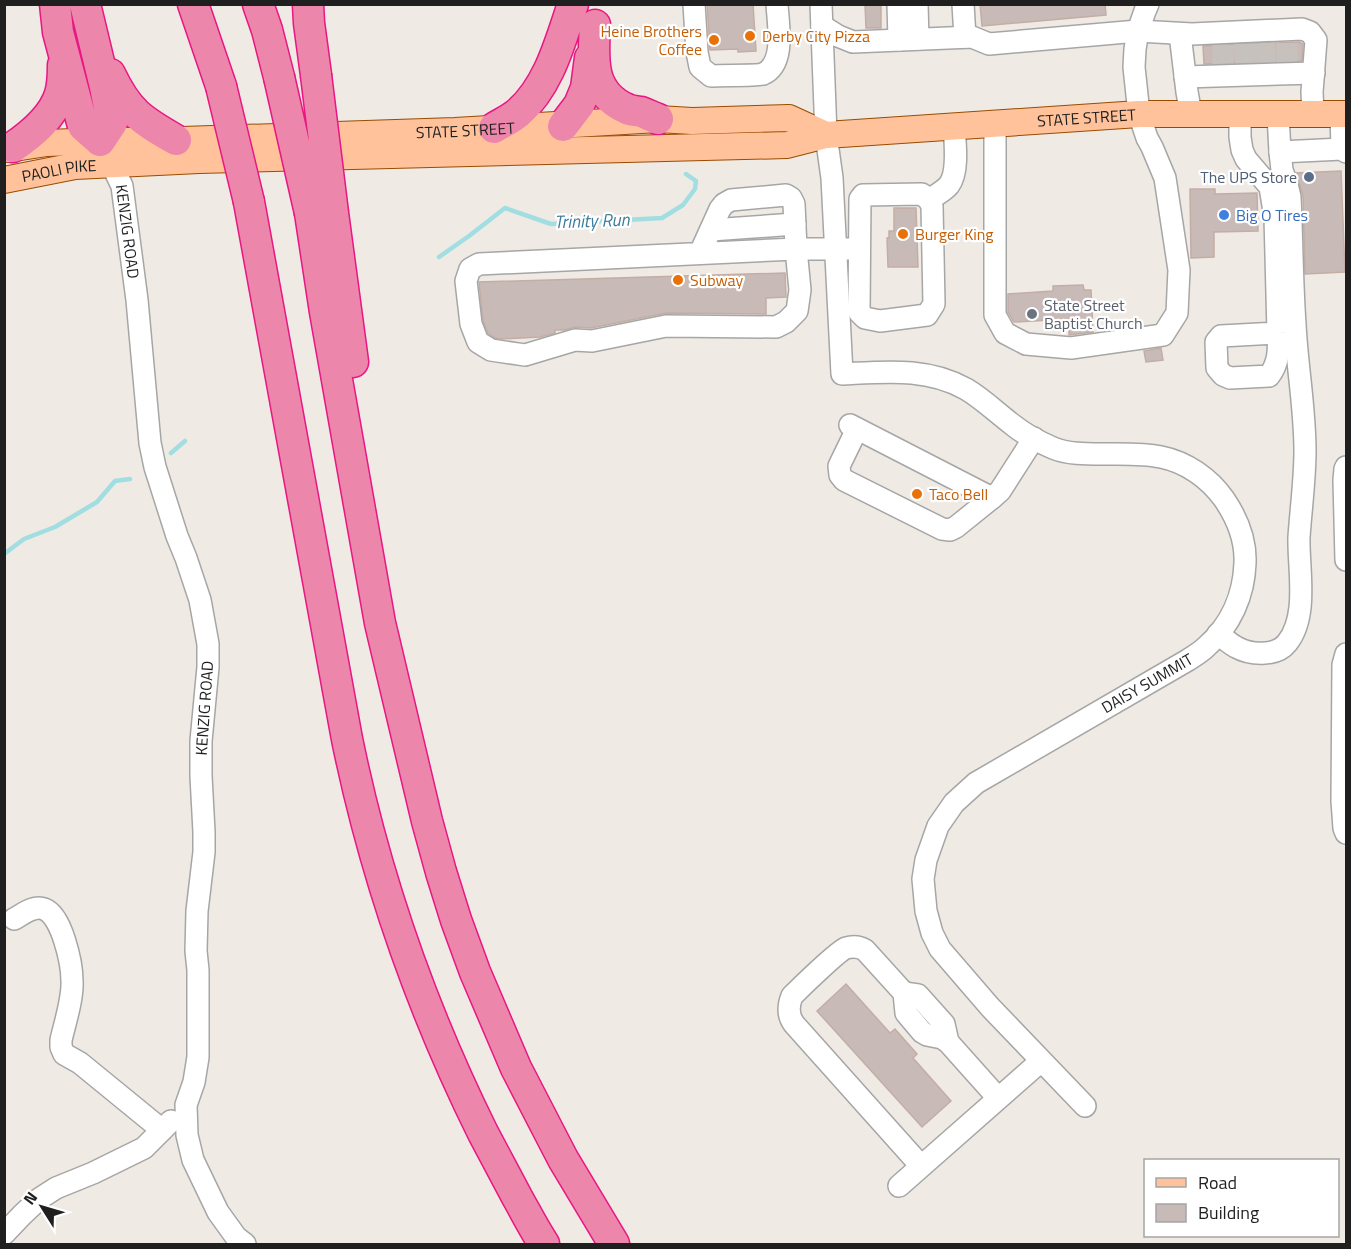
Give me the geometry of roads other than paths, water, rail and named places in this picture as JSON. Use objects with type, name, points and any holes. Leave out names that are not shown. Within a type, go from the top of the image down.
[{"type":"highway","points":[[85,4],[109,106],[111,123],[106,153]]},
{"type":"highway","points":[[194,4],[221,86],[249,202],[347,739],[358,794],[373,849],[399,934],[448,1057],[493,1152],[544,1245]]},
{"type":"highway","points":[[258,4],[347,308],[390,668],[441,872],[456,920],[495,1020],[539,1114],[614,1245]]},
{"type":"highway","points":[[308,4],[316,75],[321,213]]},
{"type":"highway","points":[[585,10],[594,66],[600,86],[616,104],[658,119]]},
{"type":"highway","points":[[495,128],[517,114],[537,92],[561,41],[585,10]]},
{"type":"highway","points":[[563,138],[586,88],[585,10]]},
{"type":"highway","points":[[57,18],[83,126],[106,153]]},
{"type":"highway","points":[[9,148],[24,140],[47,118],[60,94],[63,62],[57,18]]},
{"type":"highway","points":[[97,55],[131,110],[151,126],[176,140]]},
{"type":"main road","name":"STATE STREET","points":[[106,153],[198,160],[563,138],[787,145],[826,135],[1138,114],[1344,114]]},
{"type":"main road","name":"STATE STREET","points":[[106,153],[176,140],[495,128],[563,138],[658,119],[692,121],[789,118],[826,135]]},
{"type":"main road","name":"PAOLI PIKE","points":[[9,148],[47,143],[106,153]]},
{"type":"main road","name":"PAOLI PIKE","points":[[4,180],[75,166],[106,153]]},
{"type":"street","points":[[694,4],[700,67],[711,76],[763,74],[773,65],[779,52],[777,4]]},
{"type":"street","points":[[821,4],[826,135],[832,178],[835,249]]},
{"type":"street","points":[[898,4],[909,40]]},
{"type":"street","points":[[909,40],[916,4]]},
{"type":"street","points":[[963,4],[965,37]]},
{"type":"street","points":[[995,124],[995,315],[1005,333],[1026,344],[1071,348],[1163,335],[1177,313],[1179,270],[1165,178],[1138,114],[1134,67],[1138,32],[1148,4]]},
{"type":"street","points":[[822,26],[853,42],[965,37],[975,38],[989,44],[1138,32],[1244,37],[1286,36],[1302,29],[1310,32],[1316,40],[1313,114]]},
{"type":"street","points":[[1180,34],[1191,114]]},
{"type":"street","points":[[824,61],[853,42]]},
{"type":"street","points":[[1185,77],[1222,71],[1288,69],[1314,73]]},
{"type":"street","points":[[1218,634],[1237,648],[1258,653],[1271,651],[1287,644],[1299,617],[1299,538],[1305,452],[1302,392],[1284,329],[1275,217],[1270,187],[1246,159],[1242,150],[1240,114]]},
{"type":"street","points":[[1280,152],[1344,151],[1344,114]]},
{"type":"street","points":[[1278,115],[1282,170],[1290,197],[1284,329]]},
{"type":"street","points":[[929,200],[950,183],[955,163],[954,126]]},
{"type":"street","name":"KENZIG ROAD","points":[[106,153],[122,186],[137,300],[154,467],[200,600],[208,644],[201,741],[204,852],[197,912],[198,1057],[194,1082],[186,1105],[186,1135],[193,1160],[218,1212],[225,1224],[245,1245]]},
{"type":"street","points":[[922,194],[929,200],[932,206],[934,304],[927,315],[880,321],[865,318],[859,312],[859,249],[860,199],[863,195],[922,194]]},
{"type":"street","points":[[700,254],[724,204],[731,200],[786,195],[795,204],[796,249],[800,290],[797,311],[786,322],[776,327],[666,326],[591,341],[575,340],[525,355],[491,350],[478,342],[471,324],[466,281],[470,269],[479,264],[700,254],[796,249],[859,249]]},
{"type":"street","points":[[711,230],[795,224]]},
{"type":"street","name":"DAISY SUMMIT","points":[[835,249],[842,374],[918,373],[940,377],[967,389],[1015,427],[1055,449],[1083,454],[1161,457],[1182,464],[1202,475],[1218,491],[1232,510],[1242,533],[1245,576],[1239,600],[1229,621],[1207,646],[1188,660],[976,783],[954,803],[938,826],[926,860],[923,879],[926,911],[932,933],[940,949],[990,1008],[1085,1106]]},
{"type":"street","points":[[992,498],[853,427],[839,466],[843,480],[942,529],[950,530],[956,527],[992,498],[1000,491],[1034,438]]},
{"type":"street","points":[[1347,467],[1344,480],[1347,560]]},
{"type":"street","points":[[1347,654],[1343,665],[1342,801],[1344,828],[1347,833]]},
{"type":"street","points":[[14,919],[24,912],[44,909],[52,914],[57,922],[69,956],[72,982],[61,1040],[64,1054],[80,1063],[162,1130]]},
{"type":"street","points":[[921,1166],[794,1024],[790,1016],[790,1004],[794,994],[843,950],[850,947],[865,951],[904,993],[906,1012],[915,1025],[927,1035],[942,1038],[948,1042],[998,1098]]},
{"type":"street","points":[[899,1186],[1041,1060]]},
{"type":"street","points":[[4,1234],[31,1207],[56,1188],[121,1161],[144,1148],[186,1105]]},
{"type":"waterway","name":"Trinity Run","points":[[439,257],[505,208],[551,224],[662,218],[683,205],[695,189],[696,181],[686,174]]},
{"type":"waterway","name":"Trinity Run","points":[[171,453],[185,441]]},
{"type":"waterway","name":"Trinity Run","points":[[4,554],[24,539],[55,527],[97,502],[115,481],[130,479]]},
{"type":"tunnel","points":[[1287,42],[1287,64]]},
{"type":"tunnel","points":[[1244,43],[1246,65]]},
{"type":"tunnel","points":[[1264,43],[1265,64]]},
{"type":"tunnel","points":[[1223,44],[1223,66]]},
{"type":"place","name":"Derby City Pizza","points":[[750,36]]},
{"type":"place","name":"Heine Brothers Coffee","points":[[714,40]]},
{"type":"place","name":"The UPS Store","points":[[1309,177]]},
{"type":"place","name":"Big O Tires","points":[[1224,215]]},
{"type":"place","name":"Burger King","points":[[903,234]]},
{"type":"place","name":"Subway","points":[[678,280]]},
{"type":"place","name":"State Street Baptist Church","points":[[1032,314]]},
{"type":"place","name":"Taco Bell","points":[[917,494]]}]
